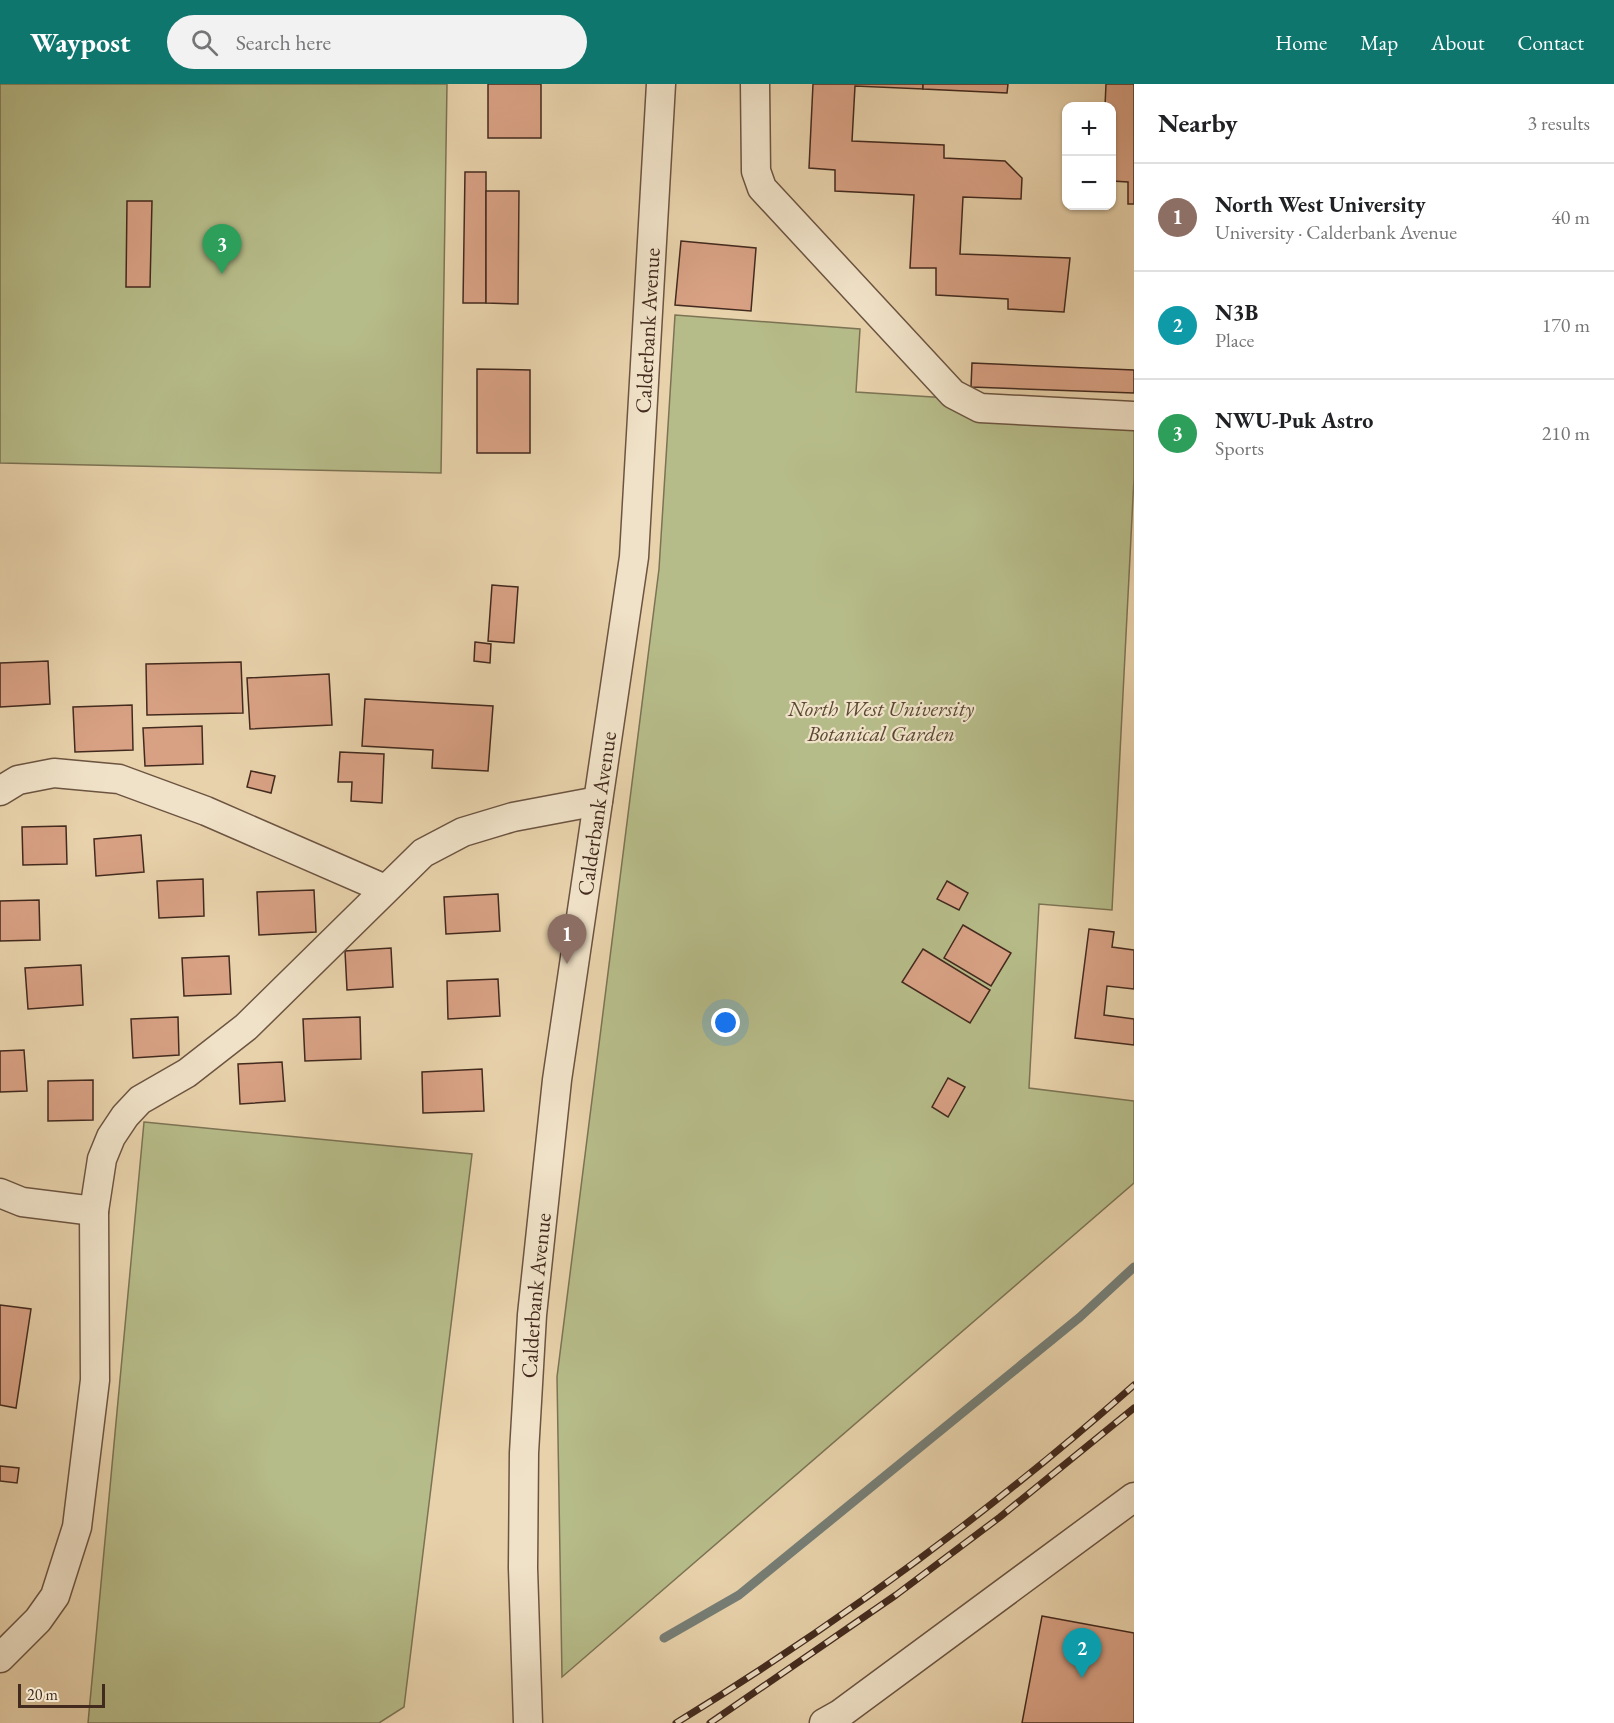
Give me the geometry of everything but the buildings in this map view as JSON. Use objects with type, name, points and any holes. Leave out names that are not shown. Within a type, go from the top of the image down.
[{"type":"street","name":"Calderbank Avenue","points":[[528,1723],[523,1568],[524,1453],[528,1369],[557,1080],[634,557],[662,84]]},
{"type":"street","points":[[755,84],[756,171],[762,188],[953,394],[980,408],[1134,416]]},
{"type":"street","points":[[0,791],[18,780],[54,773],[119,779],[206,811],[385,889]]},
{"type":"street","points":[[0,1658],[38,1620],[55,1596],[77,1527],[95,1380],[94,1211],[102,1159],[111,1137],[125,1116],[140,1100],[187,1073],[246,1027],[423,853],[463,832],[513,817],[598,801]]},
{"type":"street","points":[[0,1193],[22,1202],[94,1211]]},
{"type":"street","points":[[836,1720],[1134,1497]]},
{"type":"green space","points":[[0,84],[447,84],[441,473],[0,463]]},
{"type":"green space","name":"North West University Botanical Garden","points":[[675,315],[860,329],[856,392],[1134,410],[1134,478],[1112,910],[1039,904],[1029,1088],[1134,1101],[1134,1183],[562,1677],[557,1377],[659,569]]},
{"type":"green space","points":[[144,1122],[472,1154],[404,1707],[379,1723],[88,1723]]},
{"type":"waterway","points":[[664,1638],[739,1595],[1080,1317],[1134,1267]]},
{"type":"railway","points":[[676,1723],[795,1646],[912,1564],[1026,1476],[1134,1385]]},
{"type":"railway","points":[[710,1723],[896,1595],[1000,1517],[1134,1408]]},
{"type":"place","name":"NWU-Puk Astro","points":[[222,274]]},
{"type":"place","name":"North West University","points":[[567,964]]},
{"type":"place","name":"N3B","points":[[1082,1678]]}]
